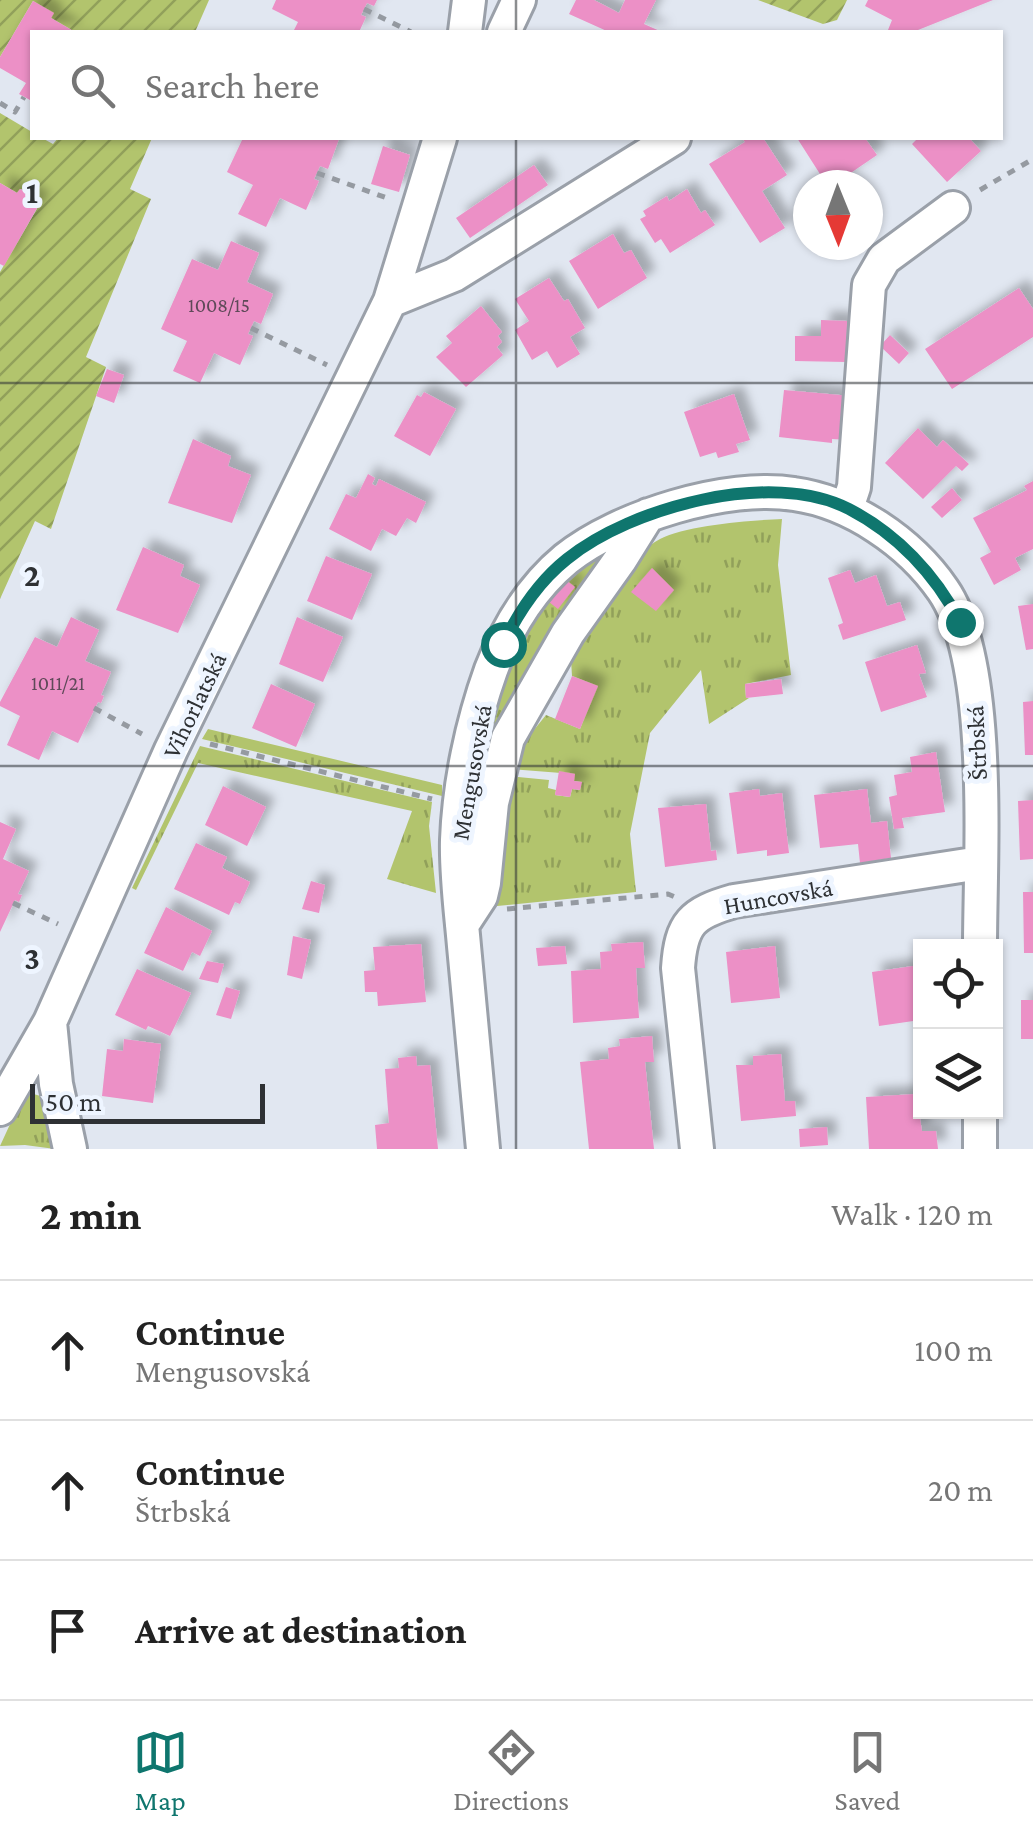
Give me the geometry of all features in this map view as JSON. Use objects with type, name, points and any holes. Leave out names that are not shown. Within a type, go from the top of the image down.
[{"type":"street","points":[[465,30],[470,0]]},
{"type":"street","points":[[505,30],[519,0]]},
{"type":"street","name":"Vihorlatská","points":[[0,1110],[50,1022],[174,743],[390,301],[439,140]]},
{"type":"street","points":[[390,301],[454,275],[671,140]]},
{"type":"street","points":[[847,508],[854,487],[869,285],[884,259],[953,208]]},
{"type":"street","name":"Mengusovská","points":[[483,1149],[457,840],[460,806],[484,694],[503,644],[529,597],[568,557],[595,540],[648,515],[700,500],[792,493],[847,508],[913,557]]},
{"type":"street","points":[[462,925],[481,896],[492,804],[508,738],[568,632],[648,515]]},
{"type":"street","name":"Štrbská","points":[[913,557],[943,589],[960,622],[968,659],[979,758],[980,939]]},
{"type":"street","name":"Huncovská","points":[[697,1149],[678,968],[680,945],[688,924],[705,910],[734,900],[980,863]]},
{"type":"street","points":[[50,1022],[56,1084],[70,1149]]},
{"type":"street","points":[[980,1119],[980,1149]]},
{"type":"path","points":[[364,10],[407,30]]},
{"type":"path","points":[[0,103],[15,112],[24,97]]},
{"type":"path","points":[[1002,176],[1033,159]]},
{"type":"path","points":[[317,173],[418,210]]},
{"type":"path","points":[[251,328],[352,378]]},
{"type":"path","points":[[94,708],[174,743],[437,800]]},
{"type":"path","points":[[506,910],[668,894]]},
{"type":"path","points":[[14,903],[88,938]]},
{"type":"green space","points":[[0,0],[209,0],[196,30],[72,30],[33,1],[0,57]]},
{"type":"green space","points":[[758,0],[847,0],[837,20],[823,24]]},
{"type":"green space","points":[[0,113],[30,131],[30,140],[53,144],[56,140],[151,140],[130,189],[151,199],[86,357],[106,367],[51,529],[35,521],[0,599],[0,272],[41,202],[21,189],[17,193],[0,183]]},
{"type":"green space","points":[[782,519],[778,565],[791,675],[745,684],[749,698],[709,724],[701,670],[650,733],[630,834],[636,892],[487,907],[507,776],[549,780],[548,788],[556,790],[555,795],[570,797],[572,789],[580,790],[581,782],[574,781],[574,774],[510,769],[521,746],[546,715],[580,729],[597,686],[572,676],[570,644],[612,587],[649,547],[671,534],[720,524]]},
{"type":"green space","points":[[608,546],[614,552],[471,835],[480,769],[506,671],[546,595]]},
{"type":"green space","points":[[208,729],[442,785],[442,796],[202,739]]},
{"type":"green space","points":[[200,746],[432,802],[429,826],[436,893],[387,879],[412,811],[198,763],[136,890],[132,888]]},
{"type":"green space","points":[[30,1093],[44,1097],[55,1149],[0,1146],[23,1096]]},
{"type":"building","points":[[276,0],[377,0],[374,6],[367,3],[360,30],[294,30],[298,22],[272,9]]},
{"type":"building","points":[[576,0],[594,0],[619,13],[625,0],[656,0],[644,24],[658,30],[605,30],[569,14]]},
{"type":"building","points":[[868,0],[993,0],[918,30],[888,30],[892,20],[865,6]]},
{"type":"building","points":[[33,1],[54,13],[51,18],[72,30],[30,30],[30,100],[19,94],[26,83],[0,68],[0,57]]},
{"type":"building","points":[[242,140],[339,140],[328,169],[320,166],[314,179],[319,181],[306,210],[280,198],[266,227],[238,214],[253,185],[227,172]]},
{"type":"building","points":[[764,140],[787,175],[762,191],[785,228],[760,243],[709,164],[745,142]]},
{"type":"building","points":[[798,140],[866,140],[877,155],[855,170],[817,170]]},
{"type":"building","points":[[916,140],[971,140],[981,151],[947,182],[912,144]]},
{"type":"building","points":[[383,146],[410,155],[399,192],[371,184]]},
{"type":"building","points":[[534,165],[548,185],[470,238],[456,218]]},
{"type":"building","points":[[0,183],[41,201],[4,266],[0,264]]},
{"type":"building","points":[[687,189],[701,213],[705,210],[715,225],[670,253],[661,239],[655,243],[640,219],[646,216],[643,211]]},
{"type":"building","points":[[613,234],[624,253],[631,250],[647,278],[598,309],[569,261]]},
{"type":"building","points":[[231,241],[259,253],[247,282],[273,294],[261,324],[254,321],[248,334],[253,336],[240,365],[214,353],[200,383],[173,371],[187,341],[161,329],[192,259],[218,270]]},
{"type":"building","points":[[549,278],[564,301],[568,299],[585,328],[570,337],[580,354],[557,368],[547,351],[532,360],[515,330],[529,321],[515,299]]},
{"type":"building","points":[[1019,288],[1033,309],[1033,337],[952,389],[925,349]]},
{"type":"building","points":[[481,306],[502,332],[498,336],[502,342],[497,347],[503,355],[466,387],[436,357],[452,343],[446,336]]},
{"type":"building","points":[[821,320],[847,321],[846,362],[795,361],[795,336],[821,336]]},
{"type":"building","points":[[890,335],[909,353],[899,364],[880,346]]},
{"type":"building","points":[[107,369],[124,375],[114,403],[96,396]]},
{"type":"building","points":[[784,390],[851,396],[848,440],[832,439],[832,443],[779,437]]},
{"type":"building","points":[[424,392],[456,409],[430,456],[394,436],[417,395],[421,397]]},
{"type":"building","points":[[734,394],[750,440],[736,444],[739,452],[718,458],[716,452],[700,457],[684,412]]},
{"type":"building","points":[[918,428],[937,447],[943,440],[969,464],[962,471],[956,466],[923,499],[885,463]]},
{"type":"building","points":[[193,439],[231,456],[228,466],[251,475],[232,523],[168,503]]},
{"type":"building","points":[[368,474],[375,478],[372,484],[376,486],[379,479],[426,502],[416,523],[407,518],[396,536],[382,529],[371,551],[329,529],[346,494],[356,498]]},
{"type":"building","points":[[1033,481],[1033,549],[1015,558],[1021,570],[994,585],[980,558],[991,552],[973,518],[1027,490],[1024,486]]},
{"type":"building","points":[[952,488],[962,500],[942,518],[931,507]]},
{"type":"building","points":[[143,547],[184,565],[180,576],[200,585],[178,633],[116,610]]},
{"type":"building","points":[[326,556],[372,574],[352,620],[307,601]]},
{"type":"building","points":[[652,568],[674,590],[656,611],[631,592]]},
{"type":"building","points":[[850,570],[855,583],[876,575],[887,606],[900,602],[906,620],[843,640],[838,625],[843,623],[828,578]]},
{"type":"building","points":[[566,580],[575,587],[558,609],[549,602]]},
{"type":"building","points":[[1033,604],[1033,649],[1026,650],[1018,606]]},
{"type":"building","points":[[71,617],[99,630],[85,661],[111,672],[101,703],[98,702],[78,743],[52,731],[39,760],[7,745],[20,716],[0,706],[0,702],[35,637],[57,647]]},
{"type":"building","points":[[297,617],[343,637],[323,682],[279,664]]},
{"type":"building","points":[[917,645],[926,673],[919,674],[927,697],[881,712],[865,662]]},
{"type":"building","points":[[572,676],[598,686],[580,729],[555,719]]},
{"type":"building","points":[[781,679],[783,694],[746,698],[745,684]]},
{"type":"building","points":[[271,684],[315,704],[296,747],[252,728]]},
{"type":"building","points":[[1033,701],[1033,755],[1025,755],[1023,702]]},
{"type":"building","points":[[936,752],[945,812],[902,818],[904,828],[894,829],[889,797],[897,795],[894,775],[912,772],[910,757]]},
{"type":"building","points":[[559,771],[575,774],[574,781],[582,782],[580,790],[572,789],[570,797],[555,795]]},
{"type":"building","points":[[223,786],[266,807],[247,846],[205,825]]},
{"type":"building","points":[[759,789],[760,796],[782,793],[789,853],[767,856],[767,850],[737,854],[729,793]]},
{"type":"building","points":[[867,789],[871,823],[887,821],[891,858],[860,863],[858,844],[820,848],[814,795]]},
{"type":"building","points":[[1033,800],[1033,859],[1020,860],[1018,801]]},
{"type":"building","points":[[706,804],[711,851],[716,850],[717,860],[665,867],[658,808]]},
{"type":"building","points":[[0,822],[16,829],[3,859],[29,871],[18,894],[22,895],[19,902],[15,900],[0,932]]},
{"type":"building","points":[[196,843],[227,857],[222,868],[250,882],[240,904],[235,902],[229,915],[174,889]]},
{"type":"building","points":[[311,881],[325,885],[319,913],[302,909]]},
{"type":"building","points":[[1023,892],[1033,892],[1033,953],[1024,953]]},
{"type":"building","points":[[166,907],[212,931],[200,956],[192,952],[183,971],[144,953]]},
{"type":"building","points":[[293,936],[311,940],[302,979],[287,975]]},
{"type":"building","points":[[643,942],[645,968],[636,968],[639,1018],[573,1023],[571,971],[601,969],[600,952],[612,951],[611,944]]},
{"type":"building","points":[[421,944],[426,1002],[378,1006],[377,992],[365,992],[364,971],[375,970],[373,947]]},
{"type":"building","points":[[565,946],[567,964],[538,966],[536,948]]},
{"type":"building","points":[[775,946],[780,998],[731,1003],[726,952]]},
{"type":"building","points":[[207,961],[224,964],[218,983],[199,979]]},
{"type":"building","points":[[913,966],[913,1021],[879,1026],[872,972]]},
{"type":"building","points":[[137,969],[191,993],[170,1036],[115,1015]]},
{"type":"building","points":[[226,987],[240,991],[231,1019],[216,1015]]},
{"type":"building","points":[[1021,1000],[1033,1000],[1033,1039],[1021,1039]]},
{"type":"building","points":[[652,1036],[654,1062],[645,1062],[654,1149],[589,1149],[580,1062],[609,1059],[608,1048],[620,1046],[619,1039]]},
{"type":"building","points":[[124,1039],[161,1044],[153,1103],[102,1096],[107,1049],[123,1051]]},
{"type":"building","points":[[781,1054],[785,1101],[795,1101],[796,1116],[741,1121],[736,1065],[753,1065],[753,1056]]},
{"type":"building","points":[[416,1056],[417,1066],[430,1065],[438,1149],[377,1149],[375,1125],[389,1123],[385,1069],[399,1068],[398,1058]]},
{"type":"building","points":[[913,1094],[913,1119],[920,1119],[922,1131],[936,1131],[938,1149],[869,1149],[866,1097]]},
{"type":"building","points":[[827,1127],[828,1145],[800,1147],[799,1129]]},
{"type":"route","points":[[503,644],[529,597],[547,576],[595,540],[648,515],[700,500],[760,494],[792,493],[847,508],[913,557],[943,589],[960,622]]}]
